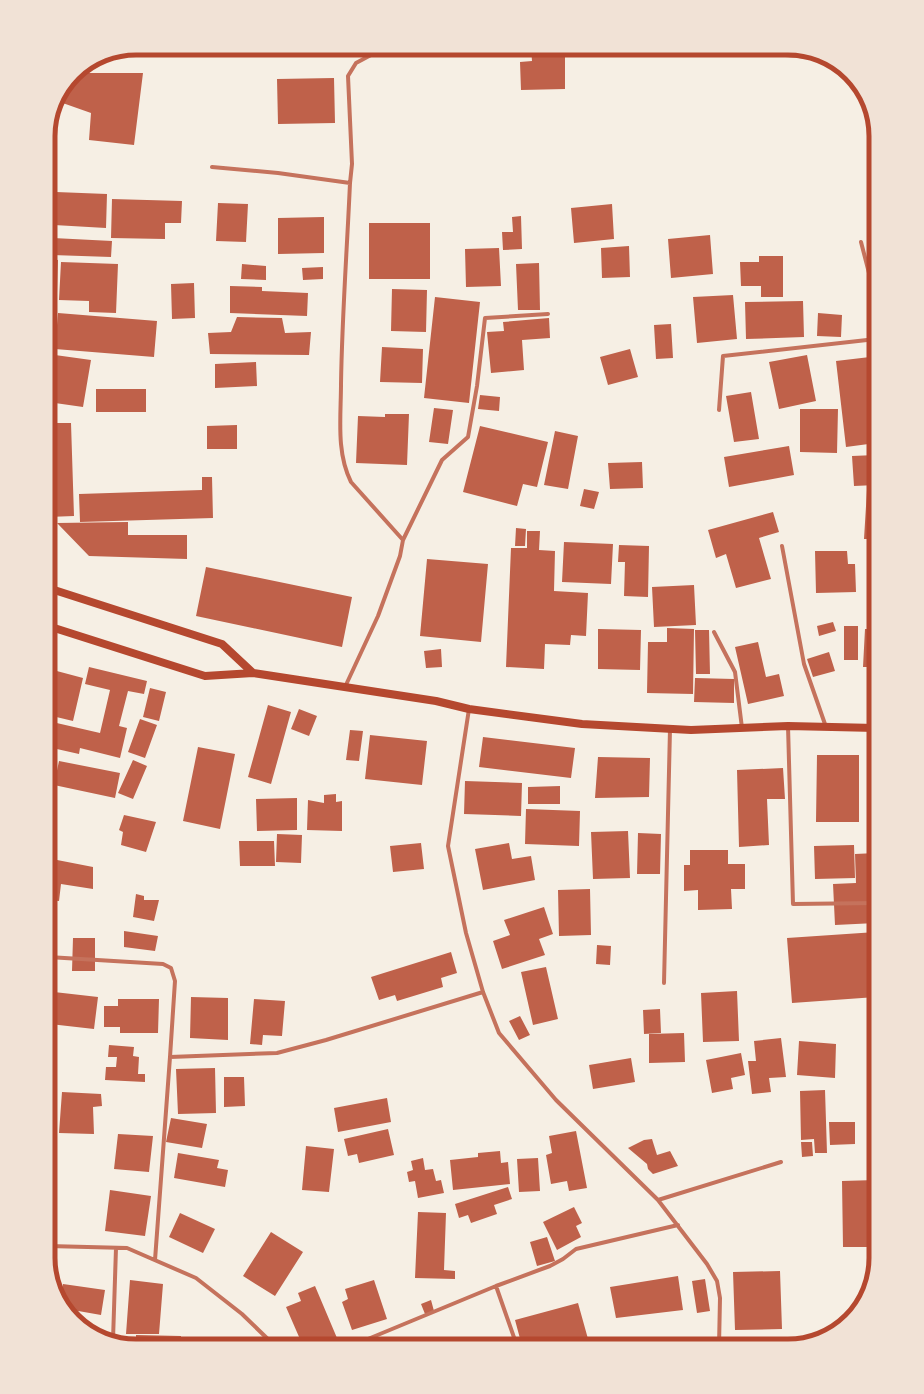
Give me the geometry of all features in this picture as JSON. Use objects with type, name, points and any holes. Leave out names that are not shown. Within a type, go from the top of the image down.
[{"type":"main road","points":[[55,590],[222,644],[253,673]]},
{"type":"main road","points":[[55,628],[205,676],[253,673],[436,701],[470,709],[582,724],[691,730],[788,726],[869,728]]},
{"type":"street","points":[[371,55],[356,63],[348,76],[352,164],[342,349],[341,451],[346,472],[351,482],[403,540]]},
{"type":"street","points":[[212,167],[278,173],[350,183]]},
{"type":"street","points":[[861,242],[869,273]]},
{"type":"street","points":[[345,687],[378,616],[400,556],[403,540],[442,460],[468,438],[485,318],[548,314]]},
{"type":"street","points":[[719,410],[723,356],[869,340]]},
{"type":"street","points":[[782,546],[804,664],[826,728]]},
{"type":"street","points":[[714,632],[735,672],[742,728]]},
{"type":"street","points":[[470,709],[448,846],[466,933],[483,992],[500,1033],[556,1100],[658,1200],[707,1264],[717,1281],[720,1298],[719,1339]]},
{"type":"street","points":[[788,726],[793,904],[869,903]]},
{"type":"street","points":[[664,983],[670,728]]},
{"type":"street","points":[[55,956],[163,964],[171,968],[175,981],[155,1260]]},
{"type":"street","points":[[170,1057],[277,1053],[326,1040],[483,992]]},
{"type":"street","points":[[658,1200],[781,1162]]},
{"type":"street","points":[[368,1339],[496,1286],[550,1266],[576,1249],[678,1225]]},
{"type":"street","points":[[55,1246],[126,1248],[155,1260],[196,1278],[242,1314],[268,1339]]},
{"type":"street","points":[[113,1336],[116,1248]]},
{"type":"street","points":[[496,1286],[515,1339]]},
{"type":"building","points":[[532,55],[565,55],[565,89],[521,90],[520,62],[532,61]]},
{"type":"building","points":[[86,73],[143,73],[134,145],[89,140],[91,113],[62,103],[69,91],[83,75]]},
{"type":"building","points":[[334,78],[335,123],[278,124],[277,79]]},
{"type":"building","points":[[56,192],[107,194],[106,228],[55,225]]},
{"type":"building","points":[[112,199],[182,201],[181,223],[165,223],[165,239],[111,238]]},
{"type":"building","points":[[218,203],[248,204],[246,242],[216,241]]},
{"type":"building","points":[[612,204],[614,239],[574,243],[571,208]]},
{"type":"building","points":[[521,216],[522,249],[503,250],[502,232],[513,232],[512,217]]},
{"type":"building","points":[[324,217],[324,253],[278,254],[278,218]]},
{"type":"building","points":[[369,223],[430,223],[430,279],[369,279]]},
{"type":"building","points":[[710,235],[713,274],[671,278],[668,239]]},
{"type":"building","points":[[55,238],[112,241],[111,257],[55,255]]},
{"type":"building","points":[[629,246],[630,277],[602,278],[601,248]]},
{"type":"building","points":[[499,248],[501,286],[466,287],[465,249]]},
{"type":"building","points":[[759,256],[783,256],[783,297],[761,297],[761,286],[741,286],[740,262],[759,262]]},
{"type":"building","points":[[55,260],[58,260],[57,293],[55,293]]},
{"type":"building","points":[[61,262],[118,264],[116,313],[89,312],[89,301],[59,300]]},
{"type":"building","points":[[539,263],[540,310],[518,310],[516,264]]},
{"type":"building","points":[[242,264],[266,266],[266,280],[241,279]]},
{"type":"building","points":[[323,267],[323,279],[303,280],[302,268]]},
{"type":"building","points":[[194,283],[195,318],[172,319],[171,284]]},
{"type":"building","points":[[230,286],[262,287],[262,291],[308,293],[307,316],[230,313]]},
{"type":"building","points":[[392,289],[427,290],[426,332],[391,331]]},
{"type":"building","points":[[733,295],[737,339],[697,343],[693,297]]},
{"type":"building","points":[[435,297],[480,302],[469,403],[424,398]]},
{"type":"building","points":[[803,301],[804,337],[746,339],[745,302]]},
{"type":"building","points":[[58,313],[157,321],[154,357],[55,349]]},
{"type":"building","points":[[818,313],[842,315],[841,337],[817,336]]},
{"type":"building","points":[[237,317],[282,318],[285,333],[311,332],[309,355],[210,354],[208,333],[231,332]]},
{"type":"building","points":[[549,318],[550,338],[522,340],[524,370],[491,373],[487,332],[504,331],[503,322]]},
{"type":"building","points":[[671,324],[673,358],[656,359],[654,325]]},
{"type":"building","points":[[382,347],[423,349],[422,383],[380,382]]},
{"type":"building","points":[[630,349],[638,377],[608,385],[600,357]]},
{"type":"building","points":[[55,355],[91,360],[83,407],[55,403]]},
{"type":"building","points":[[807,355],[816,401],[779,409],[769,362]]},
{"type":"building","points":[[869,357],[869,444],[846,447],[836,361]]},
{"type":"building","points":[[256,362],[257,386],[215,388],[215,364]]},
{"type":"building","points":[[96,389],[146,389],[146,412],[96,412]]},
{"type":"building","points":[[751,392],[759,439],[734,442],[726,396]]},
{"type":"building","points":[[480,395],[500,397],[499,411],[478,409]]},
{"type":"building","points":[[434,408],[453,410],[448,444],[429,442]]},
{"type":"building","points":[[800,409],[838,409],[837,453],[800,452]]},
{"type":"building","points":[[385,414],[409,414],[407,465],[356,463],[358,416],[385,417]]},
{"type":"building","points":[[55,423],[71,423],[74,516],[55,517]]},
{"type":"building","points":[[237,425],[237,449],[207,449],[207,426]]},
{"type":"building","points":[[480,426],[548,442],[537,487],[523,484],[517,506],[463,492]]},
{"type":"building","points":[[555,431],[578,436],[568,489],[544,485]]},
{"type":"building","points":[[789,446],[794,475],[729,487],[724,457]]},
{"type":"building","points":[[869,455],[869,485],[854,486],[852,456]]},
{"type":"building","points":[[642,462],[643,488],[610,489],[608,463]]},
{"type":"building","points":[[202,477],[212,477],[213,518],[80,522],[79,494],[202,490]]},
{"type":"building","points":[[584,489],[599,492],[594,509],[580,506]]},
{"type":"building","points":[[867,490],[869,490],[869,539],[864,539]]},
{"type":"building","points":[[773,512],[779,532],[759,538],[771,579],[736,588],[726,554],[716,558],[708,530]]},
{"type":"building","points":[[128,522],[128,535],[187,535],[187,559],[89,556],[57,523]]},
{"type":"building","points":[[516,528],[526,529],[525,546],[515,546]]},
{"type":"building","points":[[527,531],[540,531],[539,550],[555,551],[554,591],[588,593],[586,636],[571,635],[570,645],[545,644],[544,669],[506,667],[511,548],[527,548]]},
{"type":"building","points":[[564,542],[613,544],[611,584],[562,582]]},
{"type":"building","points":[[619,545],[649,546],[648,597],[624,596],[625,562],[618,562]]},
{"type":"building","points":[[815,551],[847,551],[848,564],[855,564],[856,592],[816,593]]},
{"type":"building","points":[[427,559],[488,564],[481,642],[420,636]]},
{"type":"building","points":[[206,567],[352,597],[342,647],[196,616]]},
{"type":"building","points":[[694,585],[696,625],[654,627],[652,587]]},
{"type":"building","points":[[833,622],[836,631],[819,636],[817,626]]},
{"type":"building","points":[[844,626],[858,626],[858,660],[844,660]]},
{"type":"building","points":[[667,628],[694,629],[693,694],[647,693],[648,642],[667,642]]},
{"type":"building","points":[[598,629],[641,630],[640,670],[598,669]]},
{"type":"building","points":[[865,629],[869,629],[869,667],[863,667]]},
{"type":"building","points":[[695,630],[709,630],[710,674],[696,674]]},
{"type":"building","points":[[758,642],[766,677],[779,674],[784,696],[748,704],[735,647]]},
{"type":"building","points":[[441,649],[442,667],[426,668],[424,651]]},
{"type":"building","points":[[829,652],[835,671],[813,677],[807,659]]},
{"type":"building","points":[[89,667],[147,681],[144,694],[128,691],[119,726],[127,728],[120,758],[80,748],[79,754],[55,749],[55,723],[100,733],[110,690],[85,684]]},
{"type":"building","points":[[55,671],[83,678],[73,721],[55,717]]},
{"type":"building","points":[[695,678],[734,679],[734,703],[694,702]]},
{"type":"building","points":[[150,688],[166,692],[159,721],[143,717]]},
{"type":"building","points":[[268,705],[291,712],[271,784],[248,777]]},
{"type":"building","points":[[299,709],[317,716],[309,736],[291,729]]},
{"type":"building","points":[[140,719],[157,725],[145,758],[128,752]]},
{"type":"building","points":[[350,730],[363,731],[359,761],[346,760]]},
{"type":"building","points":[[370,735],[427,741],[422,785],[365,779]]},
{"type":"building","points":[[483,737],[575,748],[571,778],[479,767]]},
{"type":"building","points":[[198,747],[235,754],[220,829],[183,821]]},
{"type":"building","points":[[817,755],[859,755],[859,822],[816,822]]},
{"type":"building","points":[[598,757],[650,758],[649,797],[595,798]]},
{"type":"building","points":[[133,760],[147,766],[133,799],[118,793]]},
{"type":"building","points":[[59,761],[120,773],[115,798],[55,785]]},
{"type":"building","points":[[783,768],[785,799],[767,799],[769,845],[739,847],[737,770]]},
{"type":"building","points":[[465,781],[522,783],[521,816],[464,814]]},
{"type":"building","points":[[560,786],[560,804],[528,804],[528,787]]},
{"type":"building","points":[[336,794],[336,802],[342,801],[342,831],[307,830],[308,800],[324,803],[324,795]]},
{"type":"building","points":[[297,798],[297,830],[257,831],[256,799]]},
{"type":"building","points":[[526,809],[580,811],[579,846],[525,844]]},
{"type":"building","points":[[124,815],[156,822],[146,852],[121,845],[123,832],[119,830]]},
{"type":"building","points":[[628,831],[630,878],[593,879],[591,832]]},
{"type":"building","points":[[638,833],[661,834],[660,874],[637,874]]},
{"type":"building","points":[[277,834],[302,835],[301,863],[276,862]]},
{"type":"building","points":[[239,841],[274,841],[275,866],[240,866]]},
{"type":"building","points":[[421,843],[424,869],[393,872],[390,846]]},
{"type":"building","points":[[509,843],[512,859],[531,856],[535,880],[483,890],[475,849]]},
{"type":"building","points":[[854,845],[855,878],[815,879],[814,846]]},
{"type":"building","points":[[690,850],[728,850],[728,864],[745,864],[745,889],[731,889],[732,909],[698,910],[698,890],[684,891],[684,865],[690,865]]},
{"type":"building","points":[[869,853],[869,923],[835,925],[833,884],[856,883],[855,854]]},
{"type":"building","points":[[55,860],[93,867],[93,889],[61,884],[59,901],[55,901]]},
{"type":"building","points":[[590,889],[591,935],[559,936],[558,890]]},
{"type":"building","points":[[136,894],[144,896],[144,900],[159,900],[154,921],[133,917]]},
{"type":"building","points":[[544,907],[553,934],[539,939],[545,955],[502,969],[493,941],[510,935],[504,920]]},
{"type":"building","points":[[124,931],[158,936],[155,951],[124,947]]},
{"type":"building","points":[[869,932],[869,998],[792,1003],[787,938]]},
{"type":"building","points":[[73,938],[95,938],[95,971],[72,971]]},
{"type":"building","points":[[597,945],[611,946],[610,965],[596,964]]},
{"type":"building","points":[[451,952],[457,973],[441,978],[443,987],[397,1001],[395,995],[379,1000],[371,977]]},
{"type":"building","points":[[546,967],[558,1019],[533,1025],[521,972]]},
{"type":"building","points":[[737,991],[739,1041],[703,1042],[701,993]]},
{"type":"building","points":[[55,992],[98,997],[94,1029],[55,1025]]},
{"type":"building","points":[[191,997],[228,998],[228,1040],[190,1038]]},
{"type":"building","points":[[118,999],[159,999],[158,1033],[120,1033],[120,1027],[104,1027],[104,1006],[118,1006]]},
{"type":"building","points":[[254,999],[285,1001],[282,1036],[263,1035],[262,1045],[250,1044]]},
{"type":"building","points":[[660,1009],[661,1033],[644,1034],[643,1010]]},
{"type":"building","points":[[520,1016],[530,1035],[519,1040],[509,1021]]},
{"type":"building","points":[[684,1033],[685,1062],[649,1063],[649,1034]]},
{"type":"building","points":[[781,1038],[786,1077],[769,1078],[771,1092],[752,1094],[748,1061],[756,1061],[754,1041]]},
{"type":"building","points":[[799,1041],[836,1044],[835,1078],[797,1075]]},
{"type":"building","points":[[109,1045],[134,1047],[133,1056],[139,1057],[138,1074],[145,1074],[145,1082],[105,1080],[106,1067],[116,1067],[117,1057],[108,1057]]},
{"type":"building","points":[[741,1053],[745,1075],[731,1078],[733,1089],[712,1093],[706,1060]]},
{"type":"building","points":[[631,1058],[635,1082],[593,1089],[589,1065]]},
{"type":"building","points":[[215,1068],[216,1113],[178,1114],[176,1069]]},
{"type":"building","points":[[224,1077],[244,1077],[245,1106],[224,1107]]},
{"type":"building","points":[[825,1090],[827,1153],[815,1153],[814,1139],[801,1140],[800,1091]]},
{"type":"building","points":[[62,1092],[101,1094],[102,1106],[93,1107],[94,1134],[59,1133]]},
{"type":"building","points":[[387,1098],[391,1122],[338,1132],[334,1108]]},
{"type":"building","points":[[171,1118],[207,1124],[202,1148],[166,1142]]},
{"type":"building","points":[[829,1122],[855,1122],[855,1144],[830,1145]]},
{"type":"building","points":[[388,1129],[394,1155],[359,1163],[357,1154],[348,1156],[344,1139]]},
{"type":"building","points":[[576,1131],[587,1188],[569,1191],[567,1181],[551,1184],[546,1155],[552,1153],[549,1136]]},
{"type":"building","points":[[118,1134],[153,1136],[149,1172],[114,1169]]},
{"type":"building","points":[[652,1139],[657,1155],[670,1151],[678,1166],[653,1174],[648,1169],[647,1164],[628,1148],[644,1140]]},
{"type":"building","points":[[801,1142],[812,1142],[813,1156],[802,1157]]},
{"type":"building","points":[[306,1146],[334,1149],[329,1192],[302,1190]]},
{"type":"building","points":[[500,1151],[501,1163],[508,1162],[510,1184],[453,1190],[450,1160],[478,1157],[478,1153]]},
{"type":"building","points":[[178,1153],[219,1160],[217,1168],[228,1170],[225,1187],[174,1178]]},
{"type":"building","points":[[423,1158],[425,1170],[433,1169],[436,1181],[441,1180],[444,1193],[418,1198],[415,1181],[409,1182],[407,1172],[413,1170],[411,1161]]},
{"type":"building","points":[[538,1158],[540,1191],[519,1192],[517,1159]]},
{"type":"building","points":[[869,1180],[869,1247],[843,1247],[842,1181]]},
{"type":"building","points":[[508,1187],[512,1199],[494,1205],[497,1214],[471,1223],[468,1215],[459,1218],[455,1204]]},
{"type":"building","points":[[110,1190],[151,1196],[145,1236],[105,1231]]},
{"type":"building","points":[[574,1207],[582,1223],[576,1226],[581,1237],[557,1250],[543,1222]]},
{"type":"building","points":[[418,1212],[446,1213],[444,1270],[455,1271],[455,1279],[415,1278]]},
{"type":"building","points":[[180,1213],[215,1229],[203,1253],[169,1237]]},
{"type":"building","points":[[271,1232],[303,1252],[275,1296],[243,1276]]},
{"type":"building","points":[[547,1237],[555,1261],[537,1266],[530,1242]]},
{"type":"building","points":[[780,1271],[782,1329],[735,1330],[733,1272]]},
{"type":"building","points":[[678,1276],[683,1310],[616,1318],[610,1287]]},
{"type":"building","points":[[705,1279],[710,1311],[697,1313],[692,1281]]},
{"type":"building","points":[[130,1280],[163,1284],[159,1334],[126,1334]]},
{"type":"building","points":[[374,1280],[387,1319],[352,1330],[342,1302],[348,1299],[345,1289]]},
{"type":"building","points":[[63,1284],[105,1290],[101,1315],[75,1310],[62,1291]]},
{"type":"building","points":[[315,1286],[337,1338],[300,1339],[286,1307],[301,1301],[298,1293]]},
{"type":"building","points":[[431,1300],[434,1311],[425,1314],[421,1304]]},
{"type":"building","points":[[578,1303],[588,1339],[520,1339],[515,1320]]},
{"type":"building","points":[[136,1335],[181,1336],[181,1339],[136,1339]]}]
